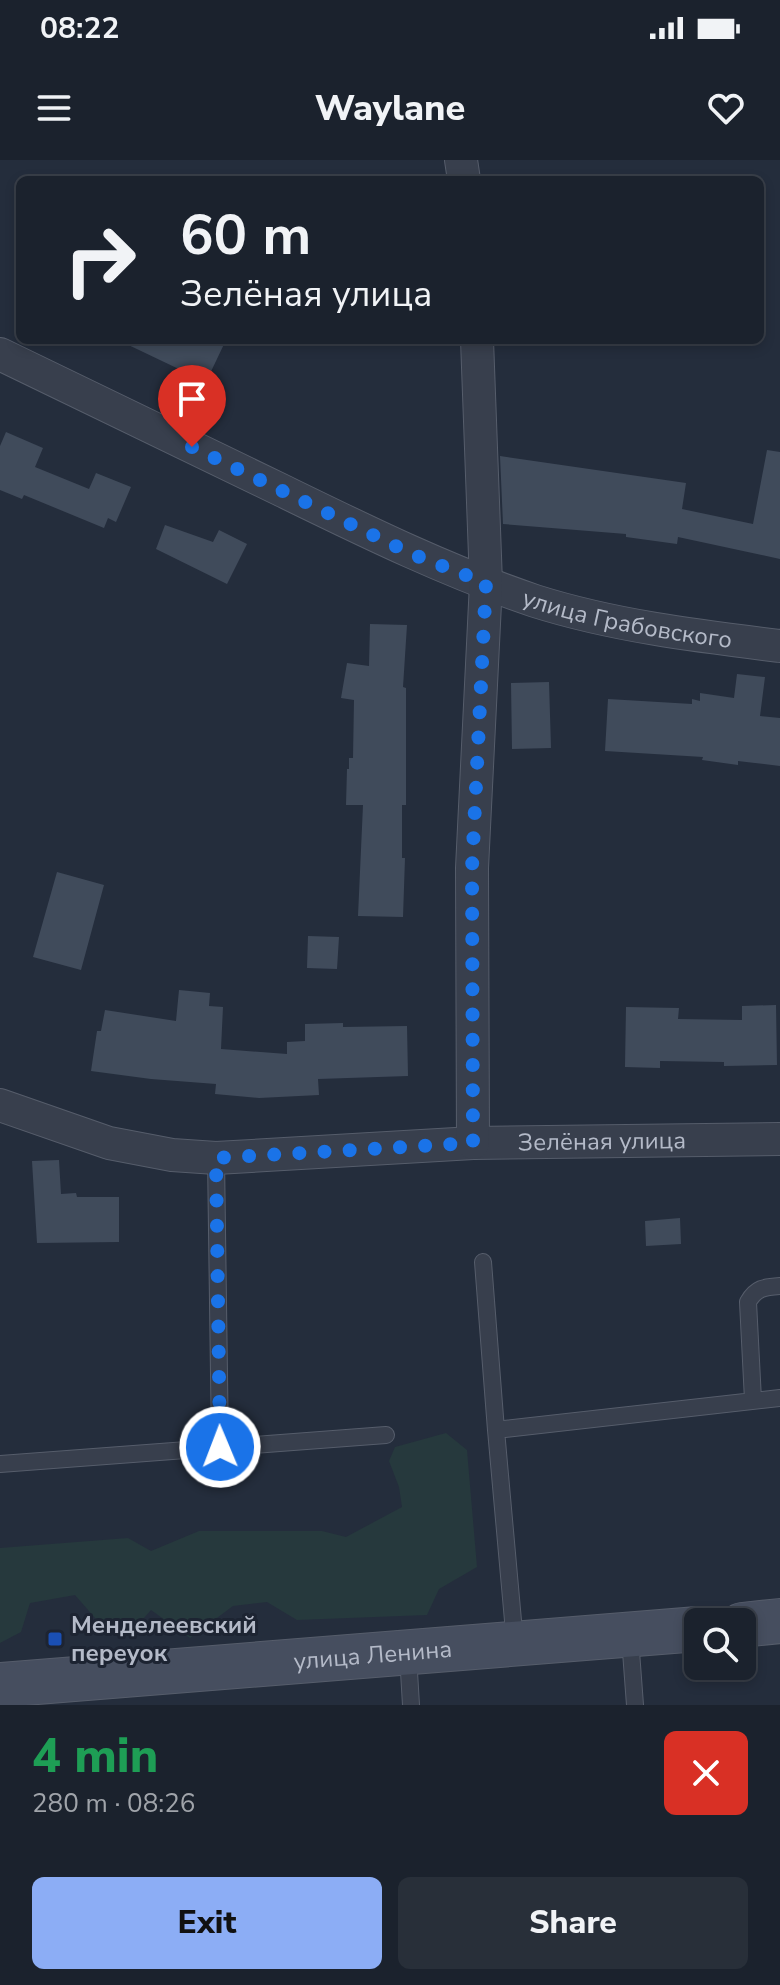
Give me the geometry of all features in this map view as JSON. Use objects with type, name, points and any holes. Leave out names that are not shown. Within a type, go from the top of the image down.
[{"type":"main road","points":[[756,1624],[780,1621]]},
{"type":"main road","name":"улица Ленина","points":[[0,1685],[44,1687],[408,1652],[684,1630]]},
{"type":"street","points":[[473,1143],[472,868],[486,583],[477,344]]},
{"type":"street","name":"улица Грабовского","points":[[0,354],[412,554],[486,583],[538,602],[606,619],[685,634],[780,646]]},
{"type":"street","name":"Зелёная улица","points":[[0,1105],[109,1143],[172,1155],[216,1158],[473,1143],[780,1139]]},
{"type":"lane","points":[[216,1158],[220,1447]]},
{"type":"lane","points":[[483,1262],[515,1643]]},
{"type":"lane","points":[[753,1400],[748,1302],[753,1292],[761,1287],[780,1286]]},
{"type":"lane","points":[[496,1430],[780,1398]]},
{"type":"lane","points":[[0,1464],[386,1435]]},
{"type":"lane","points":[[630,1636],[635,1705]]},
{"type":"lane","points":[[408,1652],[411,1705]]},
{"type":"green space","points":[[446,1433],[467,1450],[477,1567],[439,1589],[427,1615],[297,1620],[267,1602],[233,1606],[190,1638],[151,1610],[130,1634],[102,1626],[75,1595],[30,1603],[21,1632],[0,1643],[0,1548],[128,1538],[151,1551],[199,1531],[322,1531],[346,1537],[402,1507],[399,1487],[389,1461],[395,1447]]},
{"type":"building","points":[[126,344],[224,344],[206,382]]},
{"type":"building","points":[[6,432],[43,448],[35,467],[89,489],[96,473],[131,487],[116,522],[108,518],[104,528],[24,495],[22,499],[0,490],[0,446]]},
{"type":"building","points":[[767,450],[780,452],[780,559],[678,537],[677,544],[626,537],[626,534],[503,524],[500,456],[686,483],[682,509],[753,524]]},
{"type":"building","points":[[165,525],[213,542],[219,530],[247,544],[227,584],[156,549]]},
{"type":"building","points":[[370,624],[407,625],[403,687],[406,688],[406,805],[402,805],[402,858],[405,858],[403,917],[358,916],[363,805],[346,805],[347,769],[349,758],[353,758],[354,700],[341,698],[347,663],[369,666]]},
{"type":"building","points":[[737,674],[765,677],[760,716],[780,718],[780,766],[738,761],[738,765],[702,760],[703,757],[605,751],[608,699],[692,704],[692,699],[700,701],[700,693],[734,698]]},
{"type":"building","points":[[549,682],[551,748],[512,749],[511,683]]},
{"type":"building","points":[[57,872],[104,885],[81,970],[33,957]]},
{"type":"building","points":[[308,936],[339,937],[337,969],[307,968]]},
{"type":"building","points":[[179,990],[210,993],[209,1006],[223,1007],[221,1049],[287,1054],[287,1042],[305,1041],[305,1024],[407,1026],[408,1076],[318,1079],[319,1095],[259,1098],[215,1094],[216,1084],[91,1071],[97,1031],[101,1031],[105,1010],[176,1021]]},
{"type":"building","points":[[776,1005],[777,1065],[724,1066],[724,1062],[660,1061],[660,1068],[625,1067],[626,1007],[679,1008],[678,1019],[742,1020],[742,1006]]},
{"type":"building","points":[[59,1160],[61,1194],[119,1197],[119,1242],[37,1243],[32,1161]]},
{"type":"building","points":[[680,1218],[681,1244],[646,1246],[645,1221]]},
{"type":"place","name":"Менделеевский переуок","points":[[55,1639]]},
{"type":"route","points":[[192,447],[412,554],[486,583],[472,868],[473,1143],[216,1158],[220,1447]]}]
